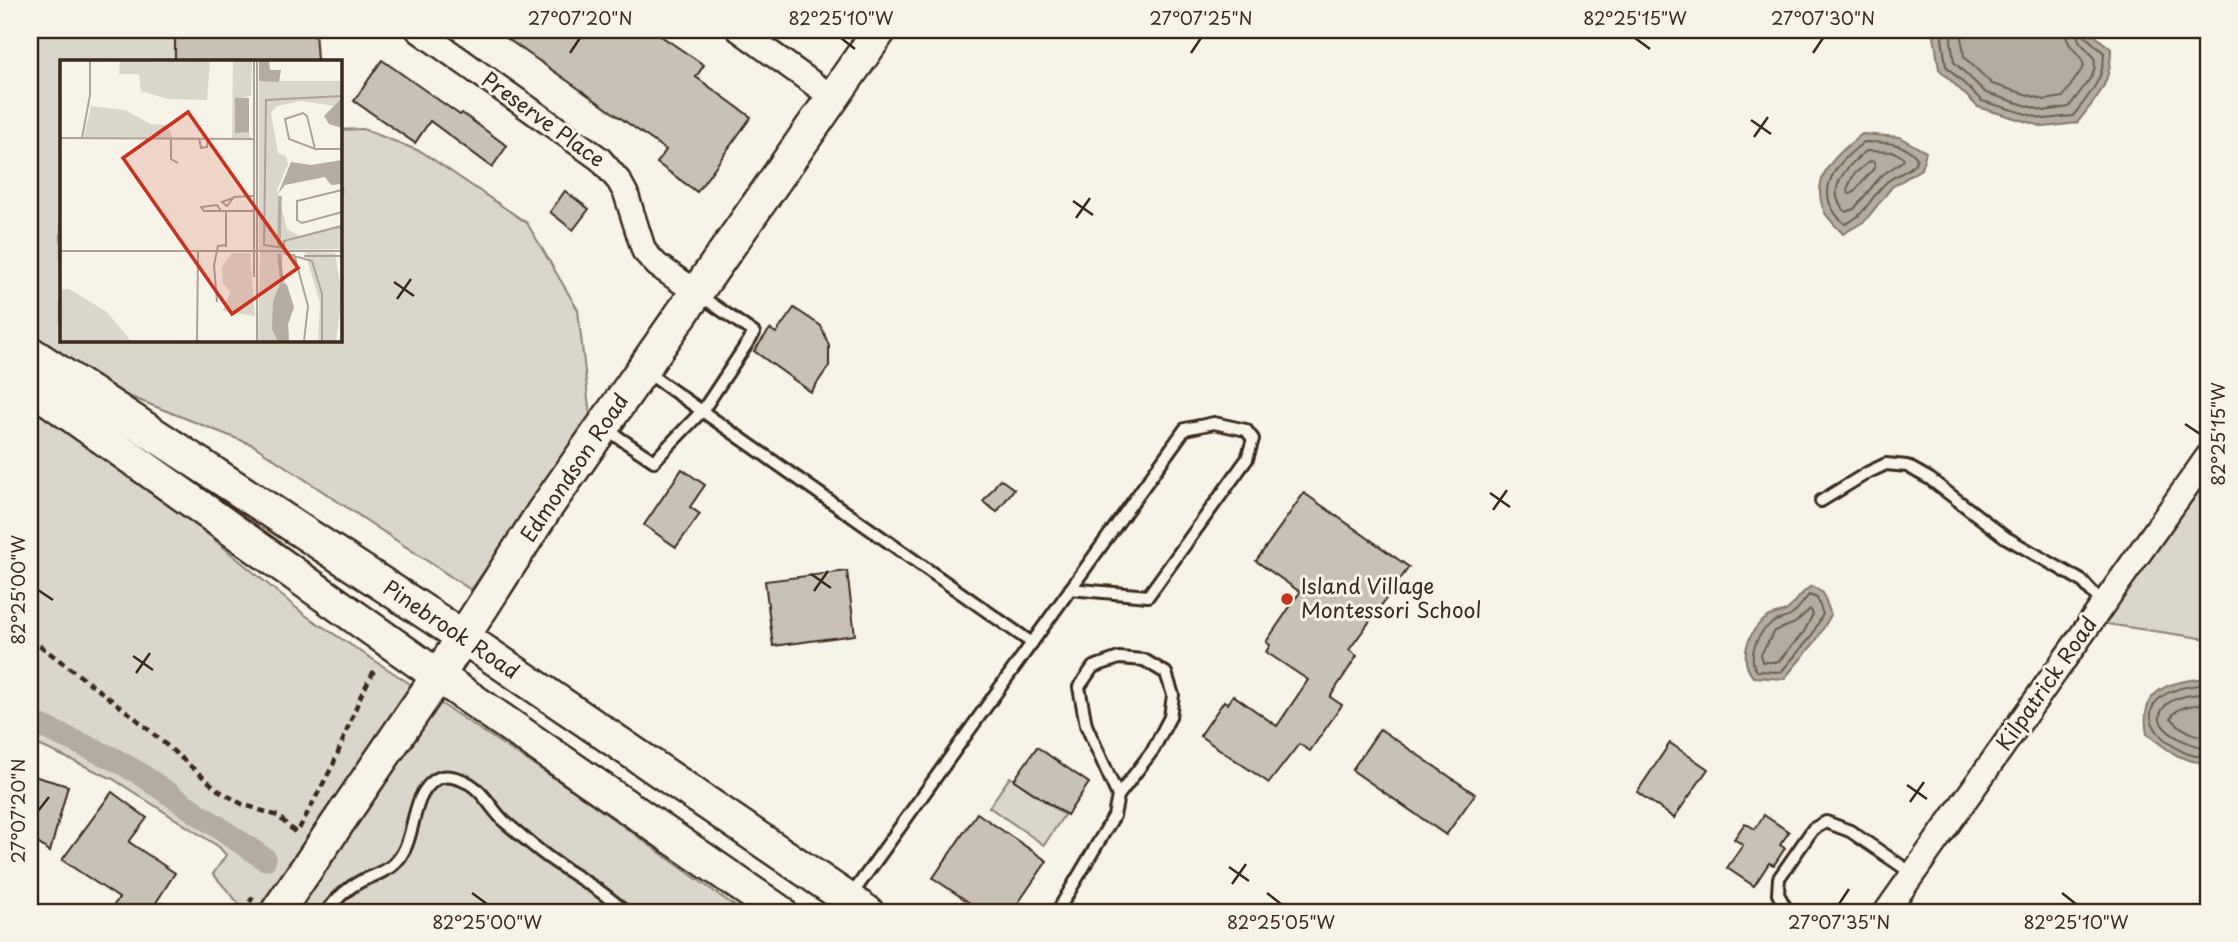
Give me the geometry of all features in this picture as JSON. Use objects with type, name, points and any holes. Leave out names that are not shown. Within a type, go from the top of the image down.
[{"type":"street","name":"Preserve Place","points":[[418,30],[600,159],[619,181],[626,194],[645,251],[657,265],[696,292]]},
{"type":"street","points":[[739,30],[832,97]]},
{"type":"street","name":"Edmondson Road","points":[[266,903],[438,676],[544,512],[880,30]]},
{"type":"street","name":"Pinebrook Road","points":[[30,354],[463,637],[858,908]]},
{"type":"street","name":"Pinebrook Road","points":[[30,386],[438,676],[780,912]]},
{"type":"street","name":"Kilpatrick Road","points":[[1886,912],[2208,456]]},
{"type":"lane","points":[[603,427],[654,461],[703,410],[754,333],[696,292]]},
{"type":"lane","points":[[642,369],[1031,643]]},
{"type":"lane","points":[[858,908],[1031,643],[1185,429],[1214,423],[1246,430],[1253,439],[1247,459],[1148,596],[1070,589]]},
{"type":"lane","points":[[1821,501],[1886,464],[1907,466],[1930,479],[2005,537],[2081,582],[2104,604]]},
{"type":"lane","points":[[1057,912],[1114,816],[1118,796],[1153,750],[1170,717],[1173,695],[1166,673],[1144,660],[1119,658],[1093,667],[1079,687],[1086,725],[1118,796]]},
{"type":"lane","points":[[326,912],[347,890],[386,870],[399,859],[407,846],[426,788],[439,777],[448,776],[478,790],[503,820],[552,860],[608,895],[625,912]]},
{"type":"lane","points":[[1788,912],[1778,894],[1779,878],[1813,829],[1826,822],[1850,831],[1913,874]]},
{"type":"path","points":[[30,638],[134,717],[218,790],[242,804],[278,816],[296,834]]},
{"type":"path","points":[[289,844],[319,794],[361,695],[375,669]]},
{"type":"path","points":[[243,912],[266,903]]},
{"type":"shaded area","points":[[30,30],[174,30],[181,42],[185,60],[60,60],[60,341],[341,341],[341,130],[363,129],[422,152],[527,223],[578,310],[590,416],[471,590],[253,445],[98,384],[30,340]]},
{"type":"shaded area","points":[[30,400],[157,492],[305,615],[415,687],[261,912],[246,912],[213,874],[226,855],[219,847],[113,779],[30,741]]},
{"type":"shaded area","points":[[2208,460],[2208,639],[2093,622]]},
{"type":"shaded area","points":[[437,701],[578,794],[743,912],[292,912]]},
{"type":"shaded area","points":[[1010,777],[1064,815],[1044,845],[989,807]]},
{"type":"water","points":[[1938,30],[2088,30],[2111,49],[2109,72],[2102,89],[2077,123],[2044,127],[1978,107],[1939,69],[1934,36]]},
{"type":"water","points":[[1862,134],[1899,137],[1926,152],[1921,169],[1892,187],[1865,221],[1843,234],[1825,213],[1820,188],[1823,177],[1835,158]]},
{"type":"water","points":[[1812,586],[1823,593],[1831,615],[1816,641],[1784,679],[1753,677],[1746,662],[1746,654],[1754,630],[1768,616],[1787,610]]},
{"type":"water","points":[[2208,678],[2208,763],[2182,758],[2168,750],[2147,734],[2146,719],[2148,706],[2160,690],[2182,682]]},
{"type":"building","points":[[175,30],[315,30],[317,60],[175,60]]},
{"type":"building","points":[[495,30],[652,30],[704,65],[696,77],[751,117],[697,192],[657,163],[666,150]]},
{"type":"building","points":[[382,60],[507,146],[492,167],[430,121],[415,143],[354,101]]},
{"type":"building","points":[[565,191],[589,209],[573,230],[550,212]]},
{"type":"building","points":[[794,308],[821,326],[829,346],[829,366],[811,392],[754,351],[770,329],[776,333]]},
{"type":"building","points":[[682,469],[705,485],[690,507],[700,514],[676,547],[644,525]]},
{"type":"building","points":[[1000,479],[1014,489],[997,512],[983,502]]},
{"type":"building","points":[[1304,493],[1409,567],[1349,650],[1357,656],[1330,697],[1342,705],[1310,751],[1299,744],[1269,783],[1200,736],[1224,701],[1228,704],[1233,695],[1277,726],[1308,680],[1266,652],[1270,645],[1266,642],[1300,592],[1256,561]]},
{"type":"building","points":[[847,571],[855,635],[773,646],[765,581]]},
{"type":"building","points":[[1380,729],[1475,794],[1446,835],[1352,770]]},
{"type":"building","points":[[1670,743],[1708,769],[1674,818],[1637,792]]},
{"type":"building","points":[[1037,747],[1089,783],[1067,815],[1014,780]]},
{"type":"building","points":[[30,775],[68,786],[50,852],[30,837]]},
{"type":"building","points":[[112,792],[147,818],[129,842],[175,873],[150,912],[109,912],[119,898],[62,860]]},
{"type":"building","points":[[977,813],[1047,861],[1012,912],[983,912],[933,878]]},
{"type":"building","points":[[1764,815],[1789,832],[1780,845],[1785,848],[1774,865],[1769,863],[1754,886],[1727,868],[1743,845],[1734,839],[1745,823],[1755,829]]},
{"type":"waterway","points":[[30,721],[137,772],[265,859]]},
{"type":"place","name":"Island Village Montessori School","points":[[1287,599]]}]
